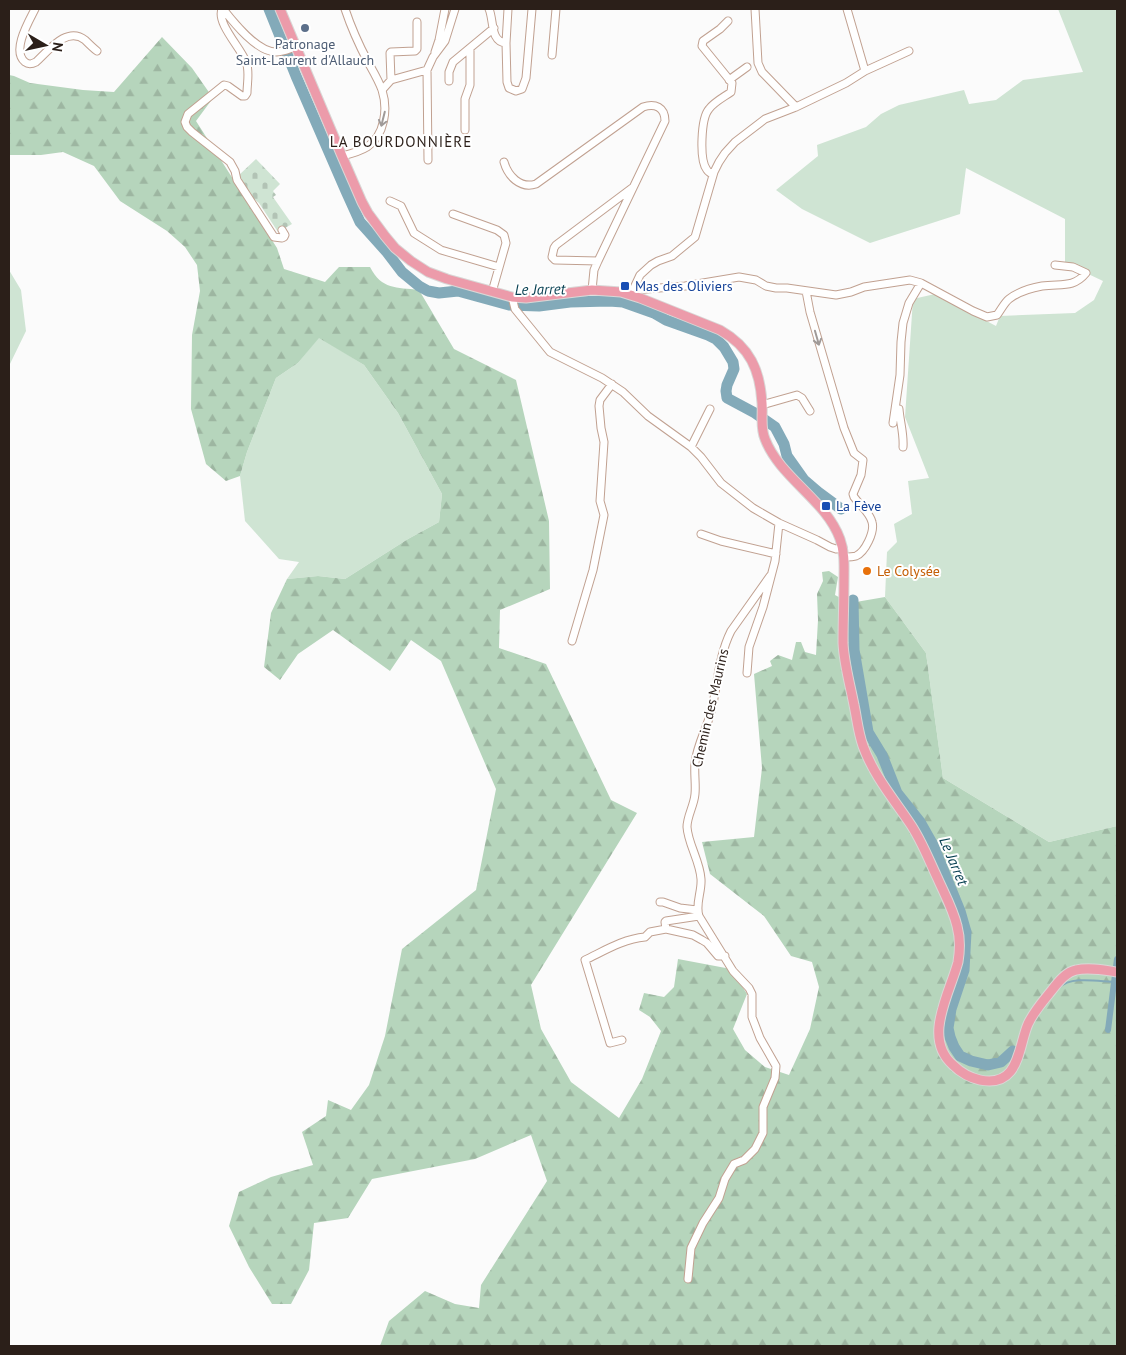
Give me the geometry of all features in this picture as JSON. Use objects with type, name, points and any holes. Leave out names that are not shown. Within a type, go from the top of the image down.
[{"type":"main road","points":[[280,9],[292,48],[368,213],[395,248],[411,262],[428,272],[492,292],[514,302],[526,298],[592,290],[632,292],[732,337],[747,353],[753,363],[759,381],[764,437],[774,455],[791,477],[829,519],[839,537],[844,553],[844,654],[858,731],[872,765],[922,844],[947,898],[957,925],[960,951],[958,963],[941,1014],[939,1028],[943,1052],[949,1062],[970,1076],[980,1080],[1001,1078],[1016,1064],[1030,1020],[1068,973],[1075,970],[1117,972]]},
{"type":"street","points":[[35,9],[21,40],[20,47],[23,60],[27,64],[36,62],[64,37],[71,35],[84,39],[97,52]]},
{"type":"street","points":[[282,230],[285,235],[284,237],[274,237],[237,180],[230,162],[192,132],[187,127],[186,122],[188,114],[224,86],[228,86],[242,96],[245,96],[247,93],[248,70],[246,61],[222,20],[220,12],[223,9],[253,41],[264,49],[282,52],[292,48]]},
{"type":"street","points":[[342,156],[368,146],[375,139],[386,111],[382,90],[345,9]]},
{"type":"street","points":[[428,160],[427,70],[439,40],[445,9]]},
{"type":"street","points":[[433,57],[445,41],[454,9]]},
{"type":"street","points":[[489,9],[497,40],[501,43],[506,43]]},
{"type":"street","points":[[508,9],[506,43],[507,82],[509,88],[516,91],[522,90],[526,78],[532,9]]},
{"type":"street","points":[[552,55],[556,9]]},
{"type":"street","points":[[755,9],[758,63],[762,72],[796,107]]},
{"type":"street","points":[[847,9],[865,71]]},
{"type":"street","points":[[713,175],[707,170],[704,162],[704,117],[710,107],[731,92],[732,83],[702,46],[703,41],[728,21]]},
{"type":"street","points":[[382,90],[391,80],[390,53],[415,51],[417,49],[417,22]]},
{"type":"street","points":[[448,81],[453,62],[494,28]]},
{"type":"street","points":[[465,130],[465,99],[470,86],[470,48]]},
{"type":"street","points":[[632,292],[640,275],[651,264],[672,256],[695,237],[713,175],[719,162],[735,142],[765,119],[796,107],[846,83],[865,71],[909,51]]},
{"type":"street","points":[[729,80],[747,67]]},
{"type":"street","points":[[373,71],[381,77],[391,80],[427,70]]},
{"type":"street","points":[[504,162],[517,182],[525,185],[536,184],[643,107],[655,105],[660,107],[665,116],[665,121],[594,270],[592,290]]},
{"type":"street","points":[[598,261],[555,260],[552,257],[552,252],[556,245],[634,186]]},
{"type":"street","points":[[390,201],[401,206],[414,233],[441,250],[499,267]]},
{"type":"street","points":[[453,214],[497,230],[504,235],[506,243],[492,292]]},
{"type":"street","points":[[632,292],[740,277],[756,280],[766,286],[836,294],[851,292],[864,287],[910,280],[921,283],[987,317],[997,315],[1008,300],[1024,291],[1080,281],[1086,273],[1073,267],[1055,265]]},
{"type":"street","points":[[894,423],[898,396],[901,361],[900,342],[903,323],[909,303],[921,283]]},
{"type":"street","points":[[514,302],[550,352],[612,384],[623,392],[648,416],[691,447],[721,484],[753,508],[779,523],[855,557],[866,545],[873,530],[870,517],[853,494],[861,475],[863,460],[854,453],[839,415],[810,312],[806,290]]},
{"type":"street","points":[[572,641],[593,570],[604,515],[600,501],[604,442],[598,406],[600,400],[612,384]]},
{"type":"street","points":[[762,409],[797,395],[802,398],[810,410]]},
{"type":"street","points":[[898,396],[900,420],[904,436],[903,447]]},
{"type":"street","points":[[691,447],[710,409]]},
{"type":"street","points":[[747,673],[749,647],[763,606],[776,554],[779,523]]},
{"type":"street","points":[[700,534],[776,554]]},
{"type":"street","name":"Chemin des Maurins","points":[[698,913],[700,869],[687,830],[687,820],[696,793],[696,758],[701,737],[711,713],[722,652],[726,640],[730,631],[770,576]]},
{"type":"street","points":[[660,902],[698,913],[733,971],[749,988],[752,994],[752,1017],[764,1048],[776,1066],[775,1078],[764,1107],[763,1133],[760,1141],[744,1160],[734,1164],[725,1179],[719,1198],[691,1248],[688,1279]]},
{"type":"street","points":[[666,929],[666,921],[698,913]]},
{"type":"street","points":[[622,1040],[610,1043],[585,960],[626,940],[645,937],[650,932],[666,929],[692,935],[707,944],[718,956],[725,956]]},
{"type":"green space","points":[[1058,9],[1117,9],[1117,826],[1049,842],[943,778],[926,653],[885,597],[887,552],[897,542],[894,524],[912,514],[908,481],[929,478],[905,417],[913,299],[935,294],[996,326],[1000,316],[1075,313],[1094,300],[1103,281],[1065,263],[1065,219],[966,168],[960,214],[870,243],[802,209],[776,190],[818,156],[817,145],[866,127],[881,114],[899,105],[964,90],[969,104],[996,100],[1023,80],[1083,72]]},
{"type":"green space","points":[[162,37],[192,68],[213,98],[196,121],[277,248],[284,269],[325,282],[339,267],[370,267],[379,280],[385,284],[419,290],[454,349],[516,380],[549,521],[550,589],[500,610],[499,648],[546,664],[611,800],[637,813],[531,985],[541,1029],[571,1082],[619,1118],[642,1079],[661,1031],[650,1017],[639,1010],[644,993],[664,997],[674,987],[678,959],[731,969],[747,994],[733,1029],[745,1050],[765,1067],[789,1075],[810,1029],[819,987],[812,962],[791,956],[764,916],[710,874],[702,842],[754,837],[762,768],[754,674],[772,666],[770,661],[778,655],[792,660],[796,642],[801,642],[805,652],[816,655],[817,594],[823,581],[822,572],[829,571],[838,577],[835,595],[850,603],[885,597],[926,653],[943,778],[1049,842],[1117,826],[1117,1346],[380,1346],[389,1321],[425,1291],[455,1304],[479,1308],[481,1285],[547,1181],[531,1135],[475,1159],[372,1179],[348,1218],[314,1223],[309,1270],[291,1304],[272,1304],[249,1267],[229,1226],[239,1192],[271,1177],[313,1165],[302,1132],[326,1116],[328,1100],[351,1110],[369,1085],[385,1036],[402,949],[476,890],[496,789],[441,661],[411,640],[390,671],[333,630],[298,654],[280,680],[264,667],[271,613],[287,579],[318,576],[345,579],[408,539],[439,522],[442,494],[398,413],[364,365],[319,338],[298,363],[276,378],[247,452],[240,476],[226,481],[206,464],[191,409],[192,335],[200,291],[197,265],[185,247],[167,231],[120,201],[94,166],[63,152],[41,155],[9,155],[9,75],[30,83],[114,92]]},
{"type":"green space","points":[[256,159],[280,184],[273,191],[276,195],[273,197],[292,224],[278,232],[259,203],[251,197],[238,176]]},
{"type":"green space","points":[[9,270],[21,290],[26,331],[9,366]]},
{"type":"green space","points":[[319,337],[364,365],[398,413],[442,494],[439,522],[408,539],[345,579],[318,576],[287,579],[299,562],[279,559],[245,521],[240,476],[247,452],[276,378],[298,363]]},
{"type":"waterway","name":"Le Jarret","points":[[269,9],[360,222],[402,272],[428,291],[439,293],[458,291],[509,305],[539,306],[570,302],[623,302],[716,339],[724,347],[733,362],[734,369],[727,385],[727,398],[755,413],[775,427],[784,444],[787,456],[804,480],[841,509]]},
{"type":"waterway","name":"Le Jarret","points":[[853,600],[854,650],[868,732],[882,755],[897,793],[920,822],[933,845],[960,911],[966,932],[964,970],[951,1009],[948,1028],[950,1037],[960,1056],[988,1065],[1001,1062],[1013,1051]]},
{"type":"waterway","points":[[1108,1030],[1117,959]]},
{"type":"waterway","name":"Le Jarret","points":[[1059,988],[1064,984],[1078,980],[1117,982]]},
{"type":"place","name":"Patronage Saint-Laurent d'Allauch","points":[[305,28]]},
{"type":"place","name":"Mas des Oliviers","points":[[625,286]]},
{"type":"place","name":"La Fève","points":[[826,506]]},
{"type":"place","name":"Le Colysée","points":[[867,571]]},
{"type":"district","name":"LA BOURDONNIÈRE","points":[[401,141]]}]
